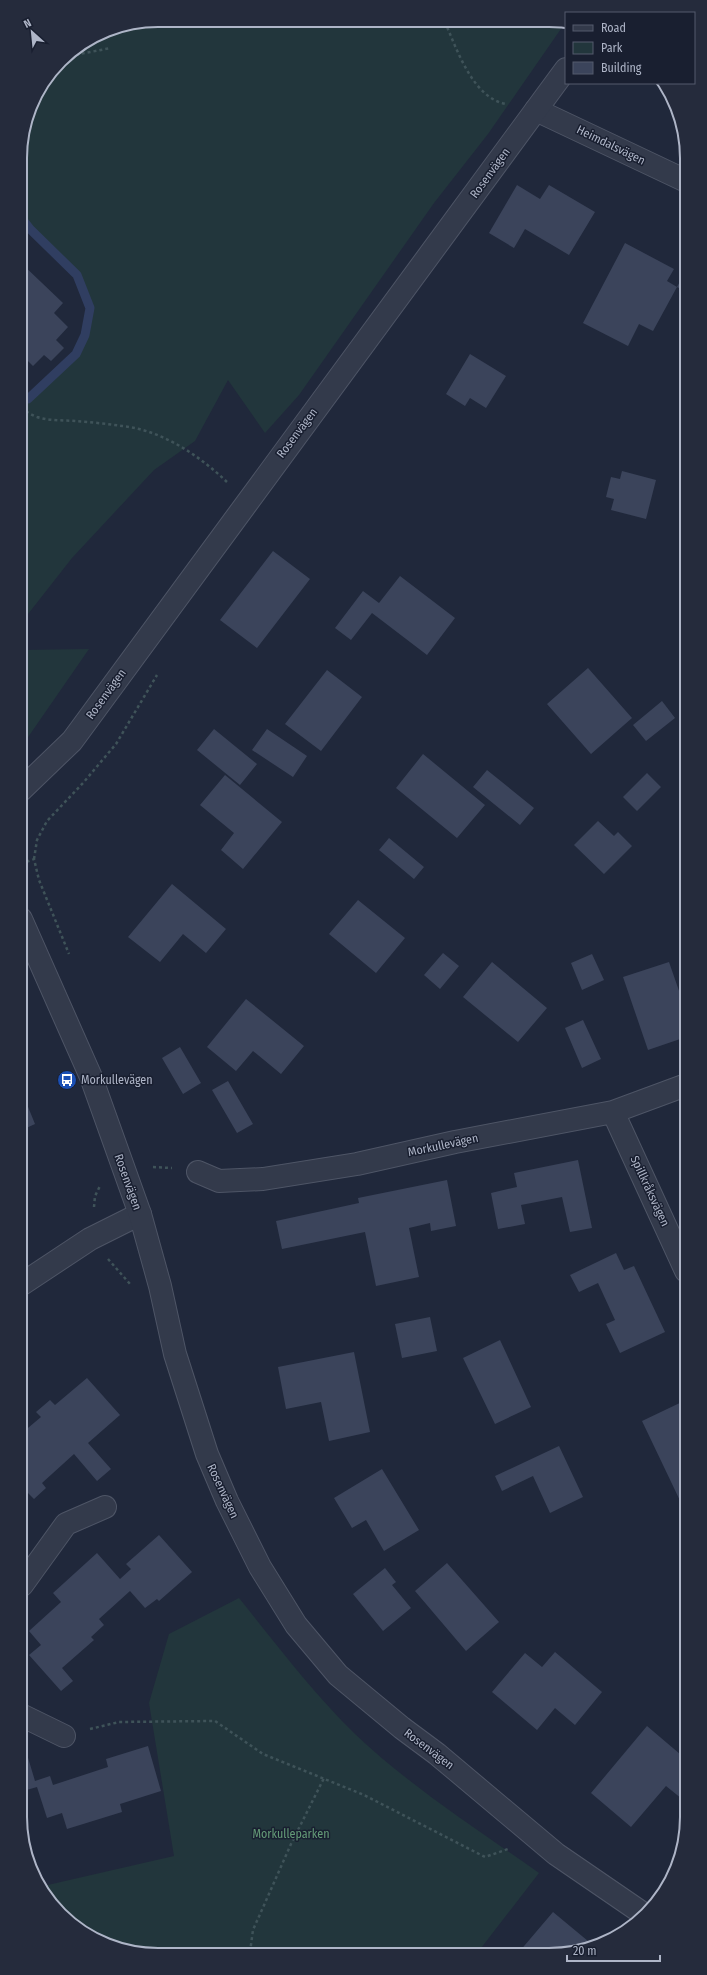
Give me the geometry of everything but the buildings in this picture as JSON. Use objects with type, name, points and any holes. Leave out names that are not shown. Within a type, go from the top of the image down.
[{"type":"street","name":"Rosenvägen","points":[[27,784],[72,741],[565,70]]},
{"type":"street","name":"Heimdalsvägen","points":[[536,110],[680,178]]},
{"type":"street","name":"Rosenvägen","points":[[27,933],[91,1077],[140,1214],[160,1286],[175,1354],[206,1454],[227,1501],[260,1567],[296,1625],[338,1676],[402,1728],[437,1754],[556,1854],[640,1912]]},
{"type":"street","name":"Morkullevägen","points":[[198,1172],[219,1181],[263,1179],[357,1164],[463,1141],[613,1112],[680,1087]]},
{"type":"street","name":"Spillkråksvägen","points":[[613,1112],[680,1258]]},
{"type":"street","points":[[27,1281],[90,1239],[140,1214]]},
{"type":"street","points":[[27,1578],[66,1524],[105,1507]]},
{"type":"street","points":[[27,1718],[64,1736]]},
{"type":"path","points":[[447,27],[469,74],[481,88],[496,102],[536,110]]},
{"type":"path","points":[[77,54],[111,48]]},
{"type":"path","points":[[27,412],[35,417],[58,421],[75,421],[141,429],[159,436],[212,468],[234,488]]},
{"type":"path","points":[[27,862],[34,859],[38,880],[71,959]]},
{"type":"path","points":[[127,1178],[151,1167],[198,1172]]},
{"type":"path","points":[[64,1736],[120,1722],[215,1721],[263,1754],[364,1795],[485,1857],[535,1836]]},
{"type":"path","points":[[251,1948],[253,1930],[291,1844],[324,1778]]},
{"type":"green space","points":[[149,27],[562,28],[488,134],[434,203],[299,395],[265,433],[228,380],[195,441],[154,470],[72,558],[27,615],[27,400],[76,354],[85,335],[90,308],[77,275],[27,225],[27,149],[31,124],[44,92],[59,71],[71,59],[100,40],[116,34]]},
{"type":"green space","points":[[89,649],[27,739],[27,650]]},
{"type":"green space","name":"Morkulleparken","points":[[239,1598],[310,1685],[355,1734],[421,1790],[539,1873],[481,1948],[149,1948],[124,1944],[92,1931],[65,1910],[46,1885],[174,1856],[149,1703],[169,1634]]},
{"type":"waterway","points":[[27,225],[77,275],[90,308],[85,335],[76,354],[28,399]]},
{"type":"place","name":"Morkullevägen","points":[[67,1080]]}]
